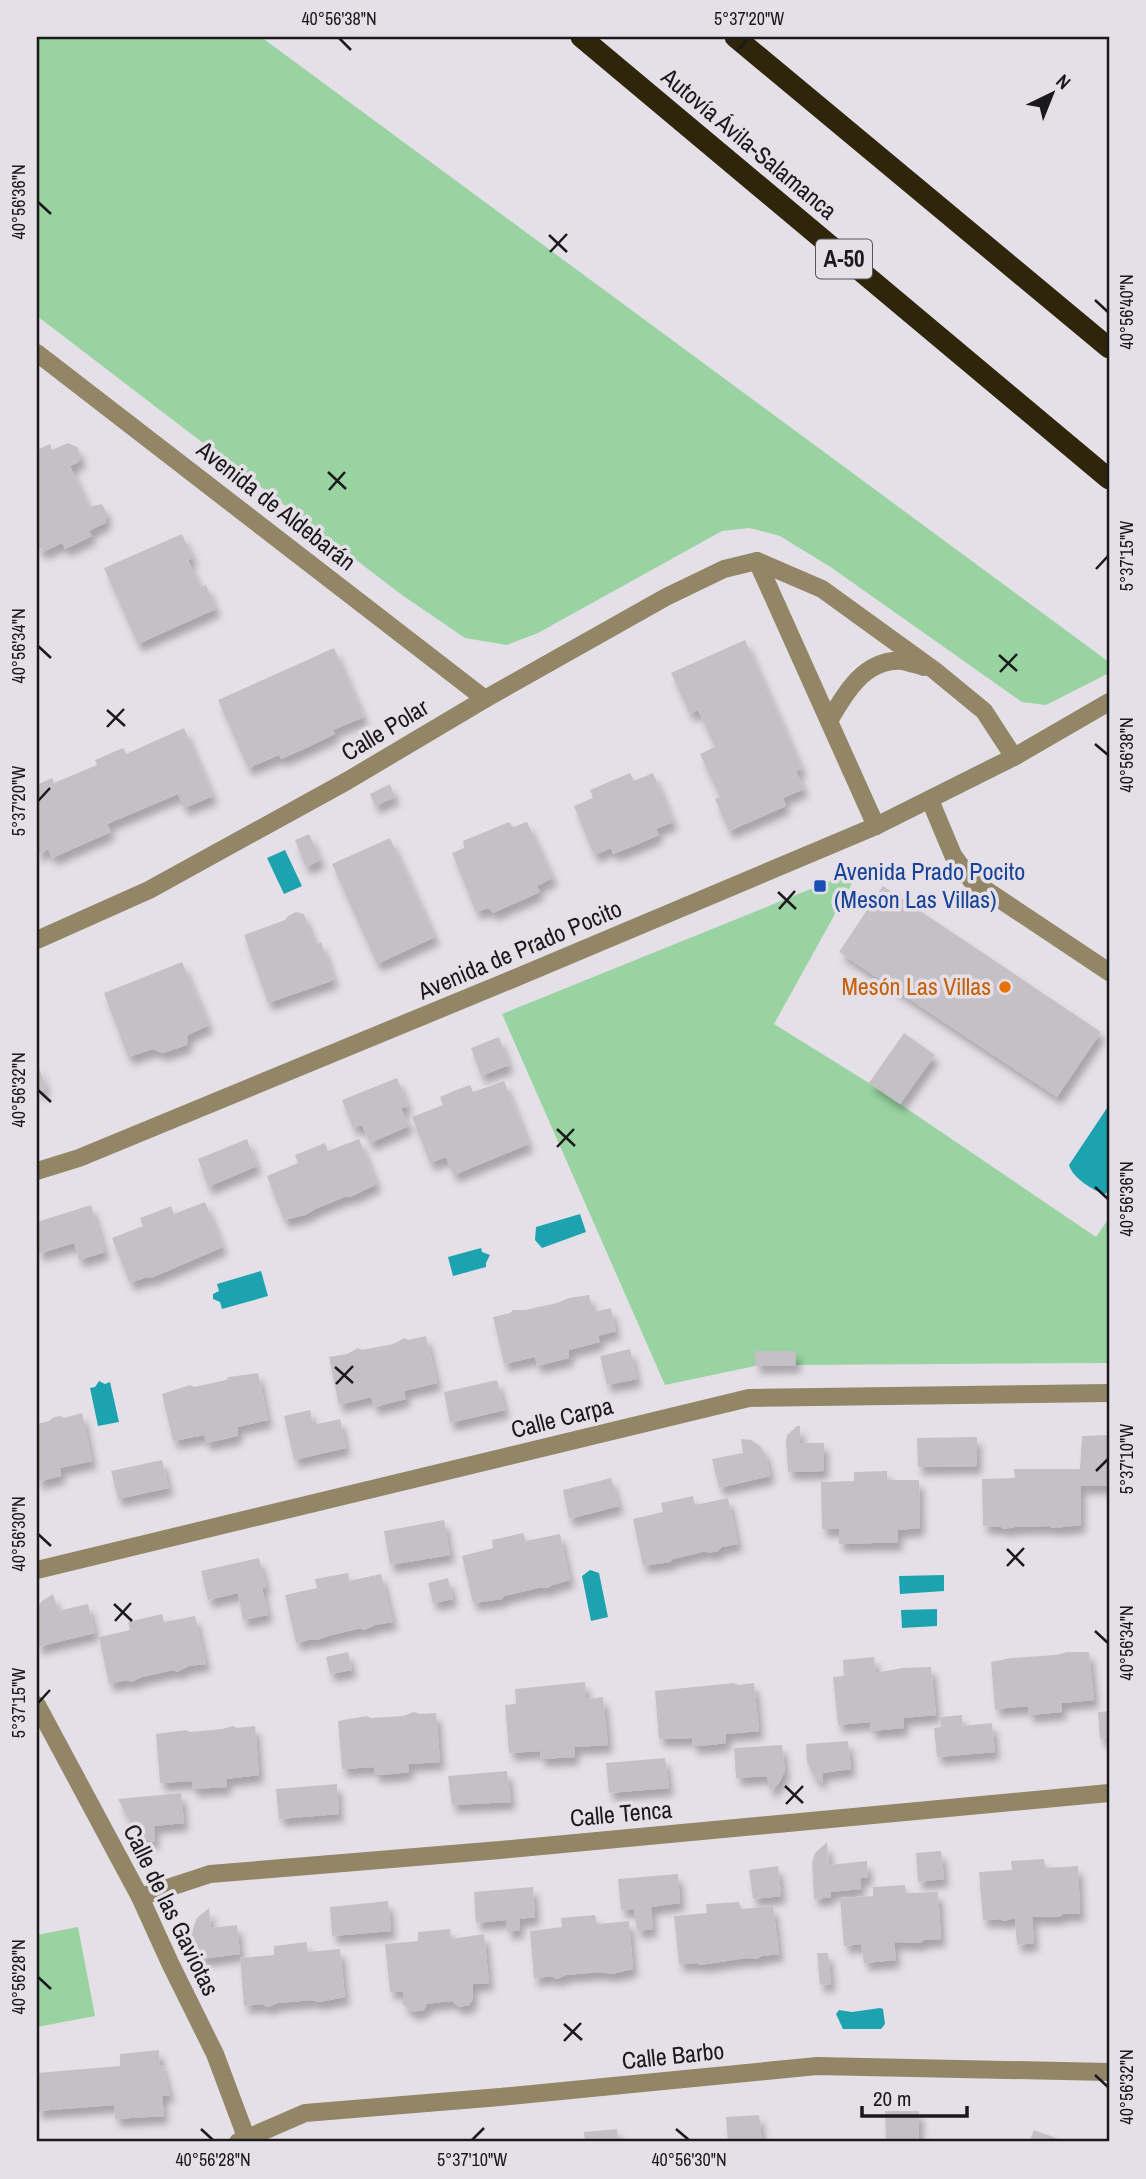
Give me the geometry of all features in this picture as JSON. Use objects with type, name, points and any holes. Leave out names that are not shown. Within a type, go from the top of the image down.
[{"type":"highway","name":"Autovía Ávila-Salamanca","points":[[581,37],[1109,479]]},
{"type":"highway","points":[[735,37],[1109,348]]},
{"type":"street","name":"Avenida de Aldebarán","points":[[37,353],[485,699]]},
{"type":"street","name":"Calle Polar","points":[[37,940],[149,890],[347,781],[666,597],[724,569],[757,562]]},
{"type":"street","points":[[757,562],[822,589],[934,670],[984,711],[1014,757]]},
{"type":"street","points":[[757,562],[876,826]]},
{"type":"street","points":[[829,721],[858,678],[876,666],[901,661],[934,670]]},
{"type":"street","name":"Avenida de Prado Pocito","points":[[37,1171],[130,1138],[876,826],[1014,757],[1109,702]]},
{"type":"street","points":[[930,800],[953,855],[971,880],[1109,972]]},
{"type":"street","name":"Calle Carpa","points":[[37,1570],[748,1398],[1109,1393]]},
{"type":"street","name":"Calle de las Gaviotas","points":[[37,1705],[140,1897],[215,2054],[244,2141]]},
{"type":"street","name":"Calle Tenca","points":[[140,1897],[210,1874],[500,1850],[1109,1793]]},
{"type":"street","name":"Calle Barbo","points":[[244,2141],[305,2113],[514,2096],[817,2066],[1109,2072]]},
{"type":"green space","points":[[37,37],[261,37],[1109,662],[1109,673],[1046,705],[1022,702],[832,568],[780,536],[749,528],[722,531],[538,633],[507,645],[465,638],[402,595],[37,316]]},
{"type":"green space","points":[[860,869],[774,1024],[869,1083],[1096,1237],[1109,1218],[1109,1363],[796,1365],[755,1352],[755,1366],[665,1385],[502,1014]]},
{"type":"green space","points":[[78,1927],[95,2016],[37,2027],[37,1935]]},
{"type":"water","points":[[285,850],[302,886],[284,894],[267,858]]},
{"type":"water","points":[[1109,1105],[1109,1191],[1105,1194],[1084,1183],[1069,1165]]},
{"type":"water","points":[[580,1214],[586,1232],[542,1248],[535,1240],[536,1227]]},
{"type":"water","points":[[481,1248],[482,1252],[490,1255],[486,1267],[453,1276],[448,1257]]},
{"type":"water","points":[[261,1271],[268,1296],[222,1309],[220,1302],[213,1299],[213,1294],[219,1291],[217,1284]]},
{"type":"water","points":[[99,1381],[105,1384],[110,1382],[119,1422],[98,1426],[90,1388],[95,1387]]},
{"type":"water","points":[[590,1570],[599,1573],[608,1617],[591,1621],[582,1576]]},
{"type":"water","points":[[944,1575],[944,1591],[900,1594],[899,1576]]},
{"type":"water","points":[[937,1609],[937,1626],[902,1628],[901,1610]]},
{"type":"water","points":[[883,2009],[885,2024],[881,2029],[843,2029],[836,2014],[839,2010],[852,2012]]},
{"type":"building","points":[[68,443],[77,447],[81,458],[70,466],[89,507],[102,504],[107,514],[105,523],[89,531],[92,536],[65,549],[62,543],[43,552],[41,548],[37,549],[37,450],[50,444],[52,450]]},
{"type":"building","points":[[182,534],[193,558],[188,560],[200,587],[206,585],[216,609],[138,644],[104,568]]},
{"type":"building","points":[[745,640],[802,769],[796,771],[804,789],[783,798],[786,806],[729,831],[715,799],[720,797],[700,754],[715,747],[698,710],[690,714],[671,673]]},
{"type":"building","points":[[334,648],[364,717],[333,730],[335,734],[281,759],[279,755],[248,768],[218,700]]},
{"type":"building","points":[[184,728],[213,796],[184,808],[178,794],[107,824],[111,832],[52,858],[48,849],[37,855],[37,785],[52,778],[54,783],[97,765],[95,760],[123,748],[126,754]]},
{"type":"building","points":[[630,773],[634,781],[653,773],[673,822],[656,829],[659,835],[636,845],[613,854],[611,848],[594,855],[574,806],[593,798],[590,790]]},
{"type":"building","points":[[390,784],[395,797],[375,806],[370,794]]},
{"type":"building","points":[[509,822],[513,827],[527,822],[553,878],[537,886],[540,892],[493,913],[488,908],[476,912],[452,853],[464,848],[463,841]]},
{"type":"building","points":[[309,834],[321,860],[306,867],[295,840]]},
{"type":"building","points":[[390,838],[435,937],[377,964],[332,864]]},
{"type":"building","points":[[883,886],[1101,1032],[1057,1097],[839,952]]},
{"type":"building","points":[[296,912],[304,914],[315,945],[321,942],[334,980],[268,1003],[244,935],[285,920]]},
{"type":"building","points":[[182,962],[209,1025],[188,1035],[187,1045],[163,1053],[153,1049],[128,1057],[104,993]]},
{"type":"building","points":[[904,1033],[935,1055],[900,1104],[869,1083]]},
{"type":"building","points":[[499,1037],[509,1065],[481,1076],[471,1048]]},
{"type":"building","points":[[37,1062],[46,1088],[37,1092]]},
{"type":"building","points":[[397,1078],[408,1106],[401,1108],[409,1126],[370,1143],[362,1125],[353,1128],[342,1100]]},
{"type":"building","points":[[504,1081],[529,1144],[454,1175],[446,1157],[430,1163],[412,1117],[443,1105],[440,1097],[456,1090],[470,1085],[473,1092]]},
{"type":"building","points":[[247,1139],[257,1166],[208,1187],[198,1159]]},
{"type":"building","points":[[359,1139],[377,1184],[305,1215],[284,1220],[267,1176],[298,1163],[295,1155],[325,1143],[328,1151]]},
{"type":"building","points":[[205,1202],[223,1247],[151,1278],[130,1283],[112,1238],[143,1226],[140,1218],[171,1206],[174,1214]]},
{"type":"building","points":[[91,1205],[105,1252],[79,1260],[74,1243],[38,1254],[37,1222]]},
{"type":"building","points":[[589,1295],[593,1312],[611,1308],[616,1331],[598,1336],[600,1342],[569,1350],[569,1358],[537,1366],[535,1357],[504,1364],[493,1317],[513,1310],[525,1310]]},
{"type":"building","points":[[426,1336],[437,1383],[404,1391],[406,1399],[374,1407],[371,1397],[339,1405],[329,1357],[347,1354],[358,1348],[362,1350],[393,1344],[405,1338],[408,1340]]},
{"type":"building","points":[[630,1349],[637,1379],[607,1385],[600,1356]]},
{"type":"building","points":[[755,1351],[796,1351],[796,1365],[755,1366]]},
{"type":"building","points":[[258,1373],[268,1420],[237,1427],[238,1436],[206,1443],[204,1435],[173,1441],[162,1394],[190,1385],[194,1387],[229,1377]]},
{"type":"building","points":[[497,1380],[505,1410],[450,1423],[444,1392]]},
{"type":"building","points":[[310,1410],[313,1425],[340,1419],[346,1448],[294,1460],[284,1416]]},
{"type":"building","points":[[82,1413],[92,1461],[60,1468],[61,1476],[37,1482],[37,1424],[54,1417],[64,1418]]},
{"type":"building","points":[[800,1426],[800,1443],[824,1443],[824,1471],[788,1472],[787,1435]]},
{"type":"building","points":[[1109,1435],[1109,1486],[1081,1486],[1081,1525],[1004,1529],[983,1526],[982,1479],[1015,1478],[1014,1469],[1080,1469],[1082,1436]]},
{"type":"building","points":[[977,1437],[977,1466],[918,1467],[917,1438]]},
{"type":"building","points":[[741,1439],[751,1440],[760,1446],[766,1455],[770,1476],[719,1488],[712,1459],[743,1453]]},
{"type":"building","points":[[162,1460],[169,1488],[118,1499],[111,1471]]},
{"type":"building","points":[[887,1471],[887,1480],[919,1480],[920,1528],[898,1530],[898,1543],[839,1544],[839,1529],[822,1529],[821,1482],[854,1481],[854,1472]]},
{"type":"building","points":[[611,1478],[619,1506],[569,1519],[563,1490]]},
{"type":"building","points":[[693,1496],[695,1505],[728,1498],[738,1544],[722,1547],[718,1551],[706,1551],[670,1562],[643,1566],[633,1519],[663,1512],[661,1503]]},
{"type":"building","points":[[444,1520],[450,1555],[390,1565],[384,1531]]},
{"type":"building","points":[[523,1533],[526,1541],[560,1534],[570,1580],[548,1588],[504,1596],[502,1599],[473,1603],[462,1556],[493,1548],[492,1540]]},
{"type":"building","points":[[259,1558],[266,1587],[262,1588],[268,1615],[243,1620],[238,1593],[208,1600],[201,1571]]},
{"type":"building","points":[[348,1573],[349,1581],[381,1574],[393,1622],[296,1643],[285,1595],[317,1588],[315,1579]]},
{"type":"building","points":[[448,1578],[453,1599],[433,1603],[428,1583]]},
{"type":"building","points":[[53,1594],[58,1611],[88,1604],[95,1633],[37,1647],[37,1608]]},
{"type":"building","points":[[162,1614],[164,1622],[195,1616],[206,1664],[142,1677],[131,1682],[127,1680],[109,1684],[99,1637],[130,1630],[128,1622]]},
{"type":"building","points":[[348,1652],[352,1670],[330,1674],[326,1657]]},
{"type":"building","points":[[1067,1652],[1089,1652],[1094,1700],[1061,1703],[1062,1712],[1029,1715],[1028,1706],[995,1709],[991,1662]]},
{"type":"building","points":[[874,1657],[876,1673],[902,1668],[931,1667],[936,1715],[903,1718],[904,1728],[871,1731],[870,1722],[838,1725],[833,1677],[844,1676],[843,1660]]},
{"type":"building","points":[[585,1682],[586,1699],[603,1697],[608,1745],[574,1747],[575,1757],[541,1759],[540,1751],[509,1753],[505,1705],[516,1704],[515,1689]]},
{"type":"building","points":[[754,1683],[759,1731],[726,1734],[726,1743],[710,1745],[693,1746],[692,1738],[659,1739],[655,1691]]},
{"type":"building","points":[[1109,1711],[1109,1739],[1100,1739],[1098,1712]]},
{"type":"building","points":[[414,1712],[436,1713],[440,1762],[408,1764],[409,1772],[392,1774],[375,1775],[374,1767],[342,1769],[338,1721],[367,1716],[403,1716]]},
{"type":"building","points":[[962,1715],[962,1726],[992,1723],[995,1752],[937,1757],[934,1728],[941,1727],[940,1717]]},
{"type":"building","points":[[255,1726],[259,1775],[226,1779],[227,1787],[193,1789],[192,1781],[160,1783],[156,1734]]},
{"type":"building","points":[[848,1741],[851,1769],[822,1773],[823,1783],[814,1776],[807,1762],[806,1744]]},
{"type":"building","points":[[782,1745],[785,1771],[779,1783],[770,1791],[767,1776],[736,1778],[734,1748]]},
{"type":"building","points":[[665,1758],[669,1788],[609,1793],[606,1763]]},
{"type":"building","points":[[507,1771],[511,1802],[452,1805],[448,1776]]},
{"type":"building","points":[[337,1784],[339,1814],[279,1819],[276,1789]]},
{"type":"building","points":[[181,1793],[184,1823],[154,1826],[155,1842],[140,1838],[118,1799]]},
{"type":"building","points":[[827,1842],[829,1865],[867,1861],[868,1878],[860,1878],[861,1889],[830,1892],[831,1897],[814,1899],[812,1862],[815,1853]]},
{"type":"building","points":[[941,1851],[944,1879],[918,1882],[916,1853]]},
{"type":"building","points":[[1044,1859],[1045,1868],[1078,1866],[1080,1914],[1032,1917],[1034,1943],[1017,1945],[1015,1918],[1004,1921],[983,1920],[979,1872],[1012,1870],[1011,1861]]},
{"type":"building","points":[[778,1866],[781,1896],[753,1899],[749,1870]]},
{"type":"building","points":[[678,1874],[680,1903],[651,1907],[653,1929],[637,1931],[634,1909],[621,1910],[618,1879]]},
{"type":"building","points":[[905,1885],[906,1893],[938,1892],[941,1939],[924,1940],[920,1943],[894,1942],[896,1960],[864,1963],[861,1944],[844,1946],[840,1898],[873,1896],[873,1887]]},
{"type":"building","points":[[533,1887],[535,1917],[519,1919],[520,1930],[507,1932],[506,1920],[476,1923],[474,1892]]},
{"type":"building","points":[[388,1901],[391,1931],[332,1936],[330,1907]]},
{"type":"building","points":[[739,1902],[741,1909],[773,1906],[779,1954],[700,1965],[679,1964],[674,1916],[707,1913],[706,1904]]},
{"type":"building","points":[[209,1908],[211,1928],[237,1925],[240,1954],[201,1959],[190,1936],[197,1918]]},
{"type":"building","points":[[595,1915],[597,1924],[629,1921],[633,1969],[611,1974],[600,1972],[566,1975],[557,1979],[551,1976],[534,1979],[530,1931],[562,1927],[561,1918]]},
{"type":"building","points":[[450,1929],[451,1939],[484,1934],[489,1983],[473,1984],[473,1999],[469,2005],[459,2007],[452,2001],[441,2002],[427,2004],[424,2010],[412,2012],[403,2004],[403,1991],[390,1992],[385,1944],[418,1941],[418,1932]]},
{"type":"building","points":[[307,1942],[307,1952],[340,1949],[345,1997],[319,2002],[312,2000],[278,2003],[267,2007],[263,2004],[244,2006],[240,1958],[274,1955],[274,1946]]},
{"type":"building","points":[[817,1953],[828,1953],[831,1984],[820,1985]]},
{"type":"building","points":[[159,2050],[160,2065],[170,2095],[162,2096],[164,2116],[115,2119],[114,2105],[37,2111],[37,2073],[120,2066],[120,2054]]},
{"type":"building","points":[[885,2111],[919,2111],[919,2142],[886,2142]]},
{"type":"building","points":[[759,2115],[762,2142],[728,2142],[726,2117]]},
{"type":"building","points":[[617,2129],[618,2142],[585,2142],[584,2132]]},
{"type":"building","points":[[1034,2130],[1056,2138],[1065,2142],[1029,2142]]},
{"type":"place","name":"Avenida Prado Pocito (Meson Las Villas)","points":[[820,886]]},
{"type":"place","name":"Mesón Las Villas","points":[[1005,987]]}]
